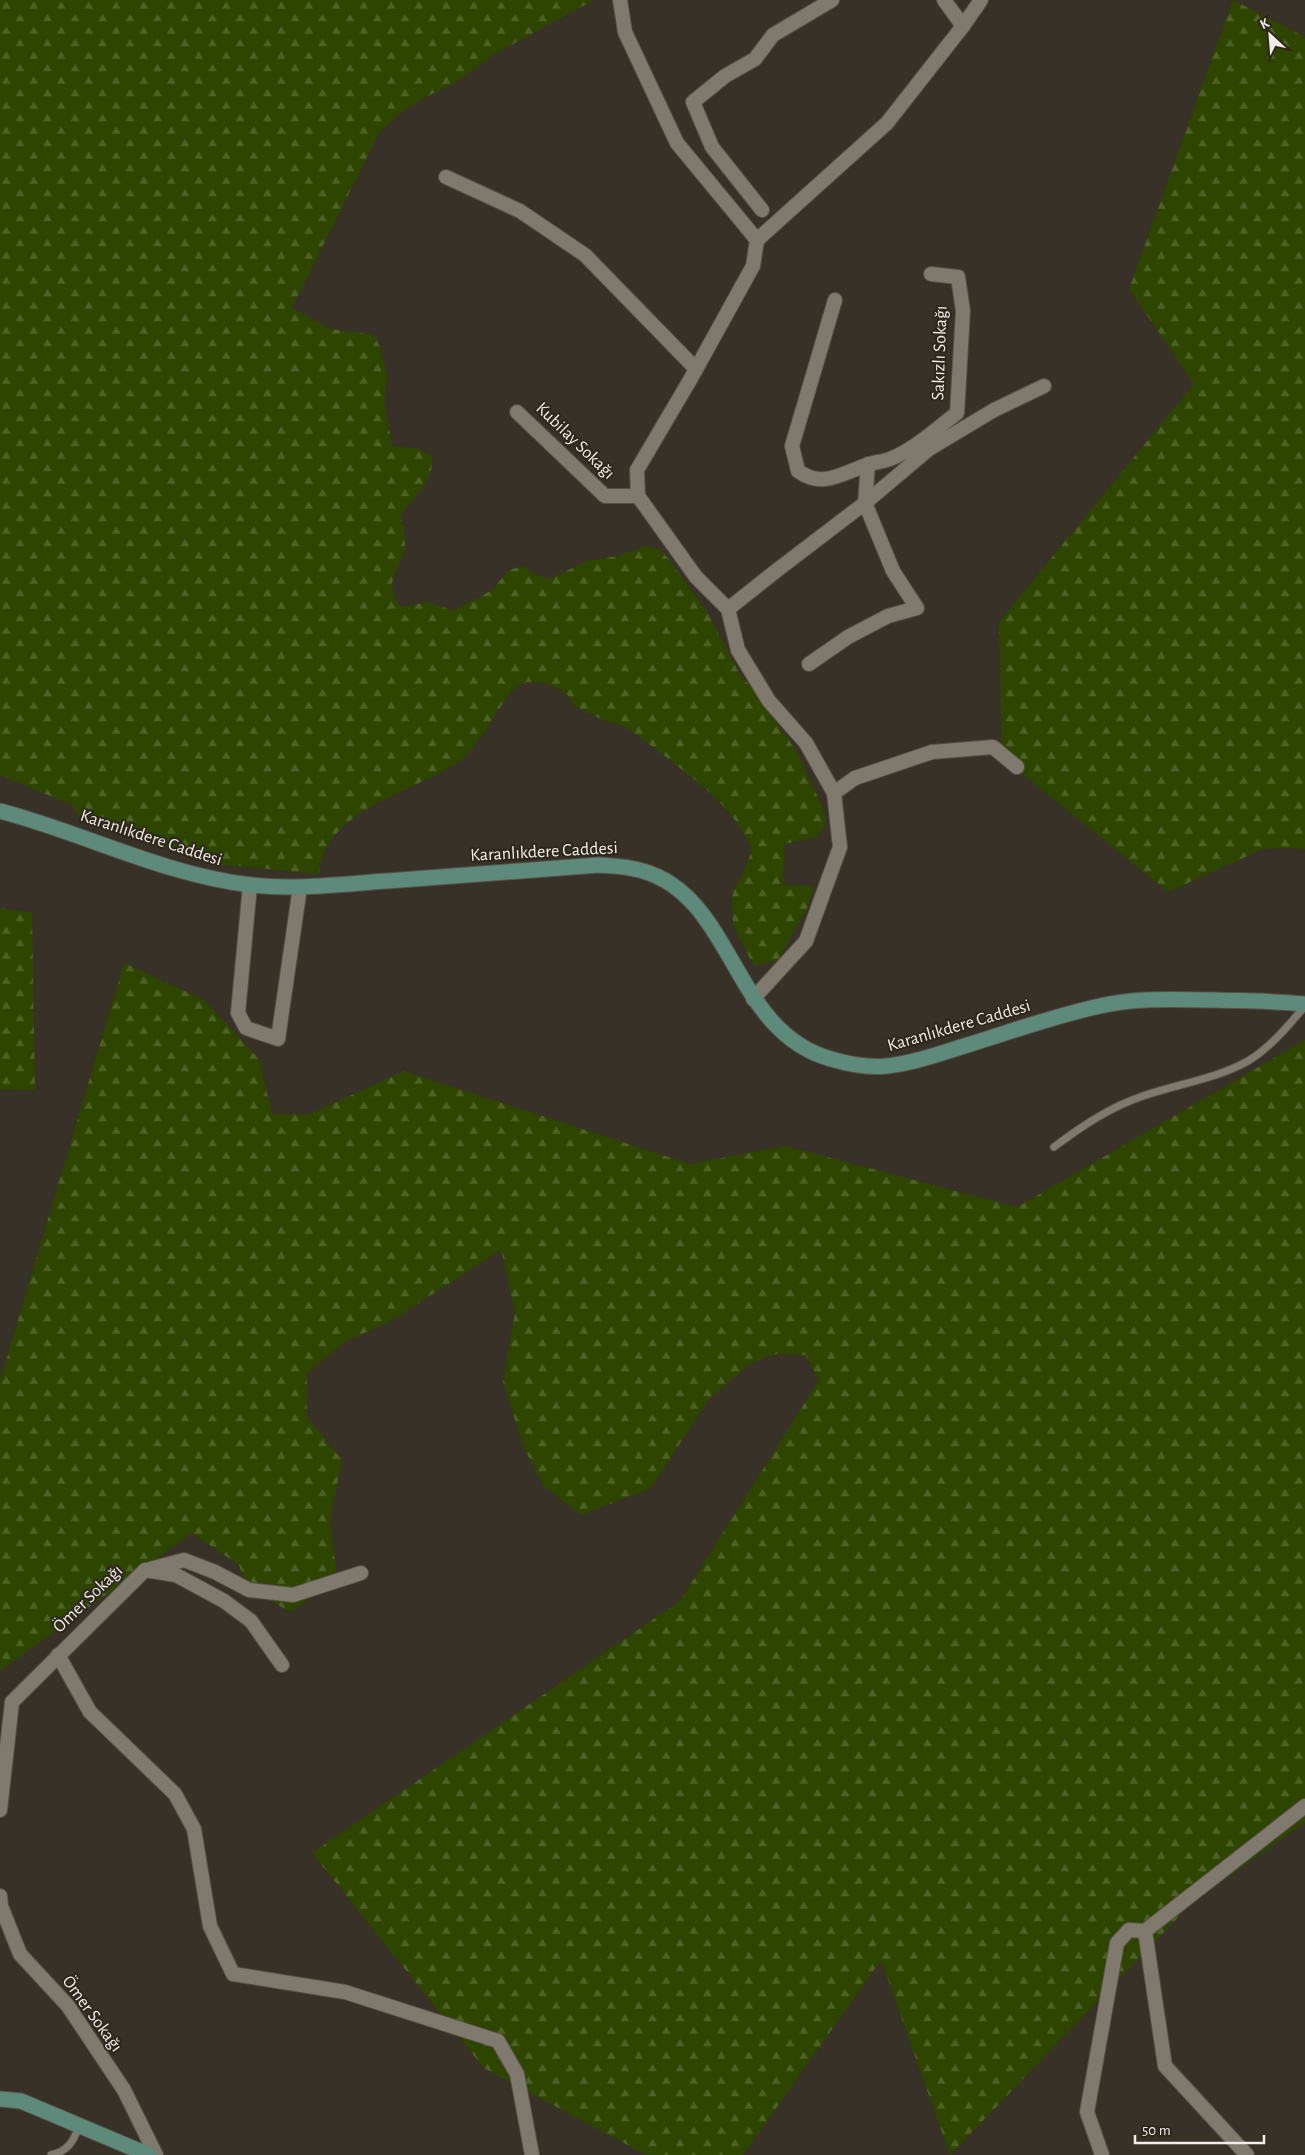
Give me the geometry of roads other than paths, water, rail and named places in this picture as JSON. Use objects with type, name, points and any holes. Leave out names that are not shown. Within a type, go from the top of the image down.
[{"type":"main road","name":"Karanlıkdere Caddesi","points":[[0,811],[28,818],[207,878],[250,885],[300,887],[599,865],[623,866],[644,871],[672,885],[699,909],[753,999],[783,1032],[804,1048],[829,1059],[852,1064],[885,1066],[924,1058],[1078,1011],[1112,1004],[1168,999],[1305,1005]]},
{"type":"main road","points":[[0,2098],[21,2101],[149,2155]]},
{"type":"street","points":[[620,0],[625,32],[677,143],[758,240]]},
{"type":"street","points":[[762,210],[712,147],[693,102],[725,76],[755,59],[773,35],[832,0]]},
{"type":"street","points":[[944,0],[963,26]]},
{"type":"street","points":[[753,999],[806,941],[840,847],[834,793],[806,743],[769,701],[738,650],[728,609],[696,578],[638,496],[637,470],[753,266],[758,240],[887,123],[981,0]]},
{"type":"street","points":[[446,177],[520,211],[586,255],[696,369]]},
{"type":"street","name":"Sakızlı Sokağı","points":[[835,300],[792,446],[798,471],[808,478],[831,479],[868,464],[890,459],[916,444],[957,413],[963,311],[958,277],[931,274]]},
{"type":"street","points":[[728,609],[866,503],[929,449],[994,410],[1044,386]]},
{"type":"street","name":"Kubilay Sokağı","points":[[517,412],[605,496],[638,496]]},
{"type":"street","points":[[809,664],[848,638],[888,616],[917,608],[893,571],[866,503],[868,464]]},
{"type":"street","points":[[834,793],[855,778],[932,752],[993,747],[1017,767]]},
{"type":"street","points":[[250,885],[238,1013],[246,1028],[278,1039],[300,887]]},
{"type":"street","points":[[144,1570],[184,1560],[215,1572],[249,1590],[293,1595],[361,1573]]},
{"type":"street","name":"Ömer Sokağı","points":[[0,1810],[12,1702],[144,1570],[176,1575],[224,1601],[250,1621],[282,1665]]},
{"type":"street","points":[[58,1655],[90,1712],[175,1794],[194,1829],[210,1926],[233,1974],[345,1992],[498,2041],[517,2074],[532,2155]]},
{"type":"street","points":[[1102,2155],[1087,2112],[1117,1943],[1129,1930],[1145,1931],[1305,1806]]},
{"type":"street","name":"Ömer Sokağı","points":[[0,1896],[1,1906],[20,1954],[68,2006],[124,2090],[156,2155]]},
{"type":"street","points":[[1145,1931],[1166,2066],[1247,2155]]},
{"type":"lane","points":[[1054,1147],[1079,1128],[1117,1106],[1142,1096],[1226,1071],[1247,1061],[1280,1035],[1305,1005]]},
{"type":"lane","points":[[51,2155],[63,2152],[70,2146],[80,2125]]}]
